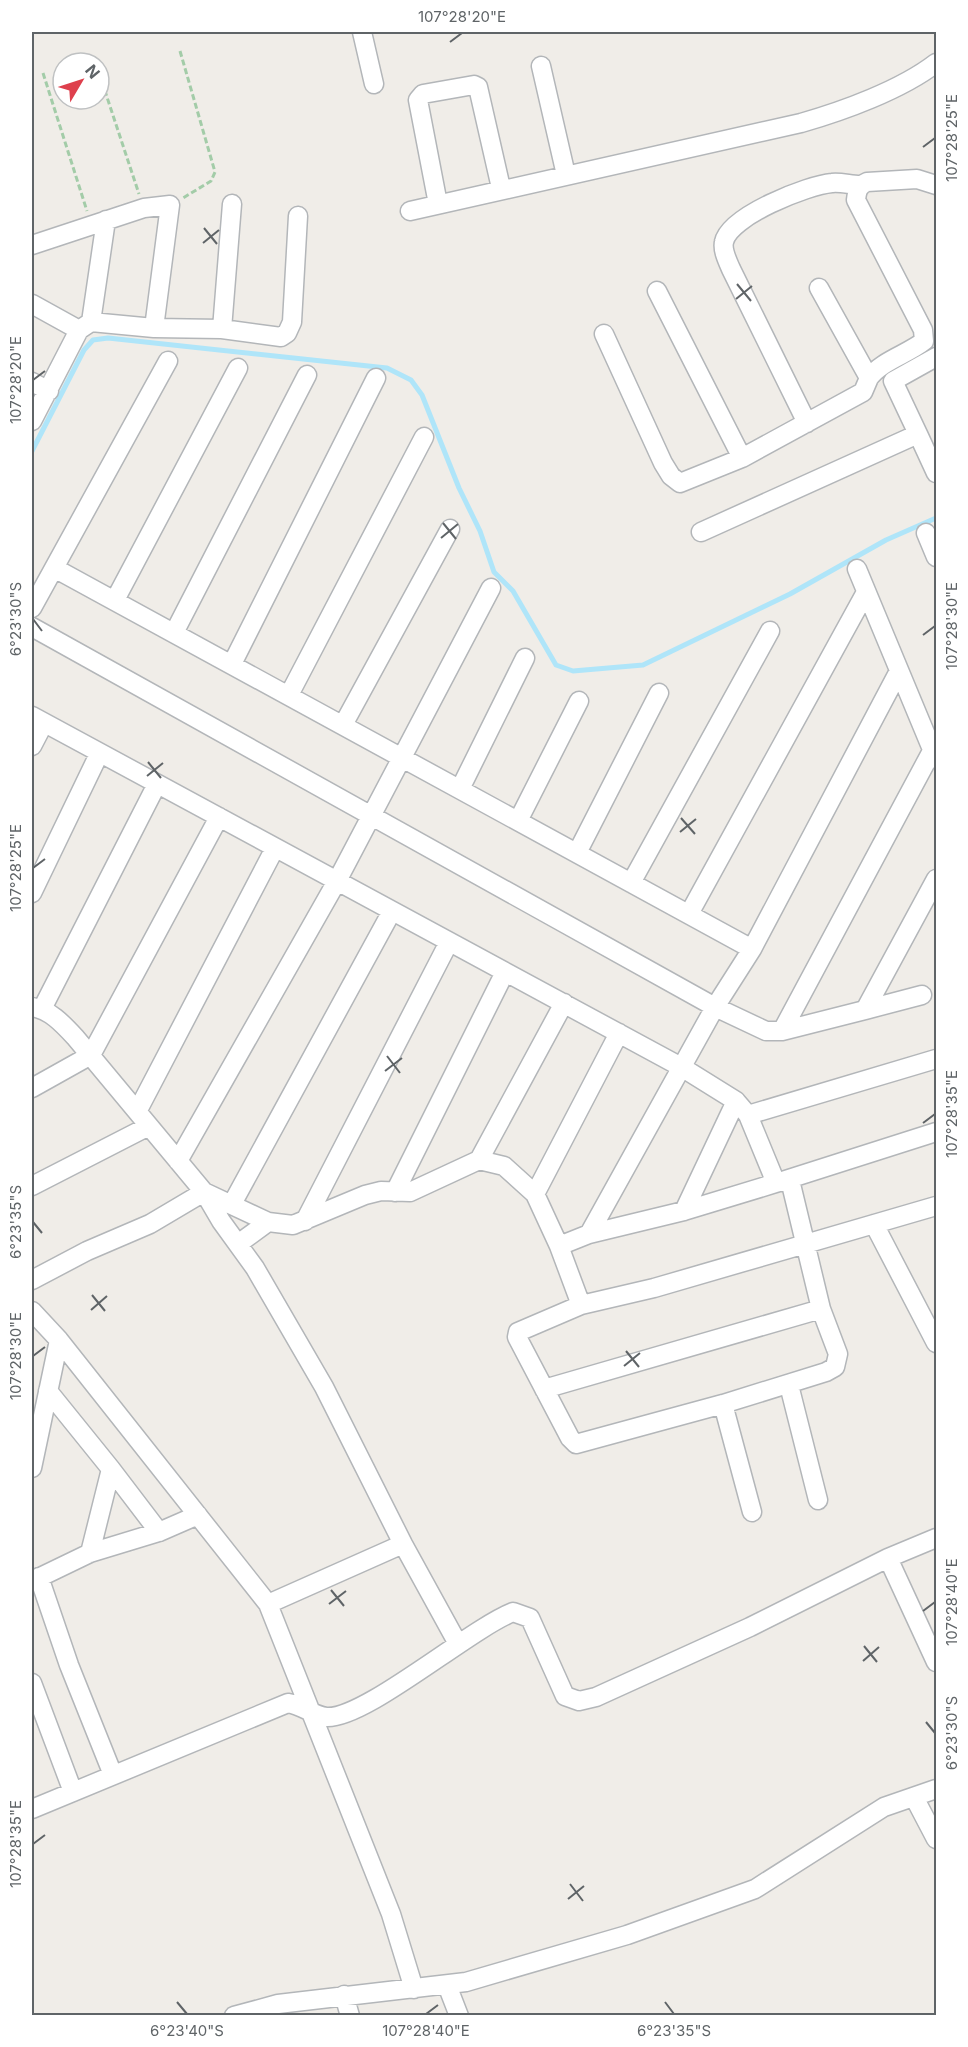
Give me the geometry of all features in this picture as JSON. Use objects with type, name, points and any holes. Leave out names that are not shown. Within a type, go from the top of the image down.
[{"type":"street","points":[[362,32],[374,84]]},
{"type":"street","points":[[410,211],[501,188],[838,113],[936,63]]},
{"type":"street","points":[[541,66],[566,175]]},
{"type":"street","points":[[438,204],[417,100],[422,95],[474,85],[478,87],[501,188]]},
{"type":"street","points":[[807,423],[730,269],[723,244],[727,234],[736,224],[753,212],[832,183],[860,185],[867,182],[917,179],[936,185]]},
{"type":"street","points":[[604,334],[671,476],[680,483],[742,458],[856,397],[863,392],[874,371],[911,352],[924,341],[923,330],[856,200],[860,185]]},
{"type":"street","points":[[222,329],[232,204]]},
{"type":"street","points":[[32,245],[144,207],[170,205],[154,328]]},
{"type":"street","points":[[32,304],[85,326],[222,329],[281,337],[287,333],[292,322],[298,216]]},
{"type":"street","points":[[32,421],[85,326],[99,222]]},
{"type":"street","points":[[819,288],[869,378]]},
{"type":"street","points":[[657,291],[742,458]]},
{"type":"street","points":[[936,357],[893,381],[936,473]]},
{"type":"street","points":[[32,608],[56,569],[168,362]]},
{"type":"street","points":[[115,600],[238,368]]},
{"type":"street","points":[[174,633],[307,375]]},
{"type":"street","points":[[232,664],[376,378]]},
{"type":"street","points":[[32,382],[49,391]]},
{"type":"street","points":[[701,532],[918,434]]},
{"type":"street","points":[[289,696],[424,437]]},
{"type":"street","points":[[343,725],[450,529]]},
{"type":"street","points":[[926,533],[936,557]]},
{"type":"street","points":[[56,569],[752,949]]},
{"type":"street","points":[[782,1031],[935,754],[857,569]]},
{"type":"street","points":[[178,1161],[337,881],[491,588]]},
{"type":"street","points":[[688,914],[866,592]]},
{"type":"street","points":[[32,627],[370,818],[715,1007],[766,1031],[782,1031],[922,995]]},
{"type":"street","points":[[632,883],[770,631]]},
{"type":"street","points":[[460,789],[525,658]]},
{"type":"street","points":[[589,1234],[715,1007],[752,949],[899,671]]},
{"type":"street","points":[[577,853],[659,693]]},
{"type":"street","points":[[518,821],[579,701]]},
{"type":"street","points":[[32,746],[38,720],[682,1068],[736,1101],[748,1115],[783,1182],[807,1243],[821,1309],[838,1354],[835,1367],[789,1386],[576,1444],[570,1438],[517,1337],[518,1332],[580,1305],[654,1288],[807,1243],[936,1206]]},
{"type":"street","points":[[32,893],[99,753]]},
{"type":"street","points":[[157,784],[37,1008],[60,1021],[138,1110],[204,1192],[255,1268],[324,1387],[403,1544],[458,1644]]},
{"type":"street","points":[[32,1088],[91,1055],[219,818]]},
{"type":"street","points":[[138,1110],[275,848]]},
{"type":"street","points":[[865,1010],[936,879]]},
{"type":"street","points":[[232,1204],[392,911]]},
{"type":"street","points":[[305,1221],[449,942]]},
{"type":"street","points":[[395,1192],[505,972]]},
{"type":"street","points":[[480,1160],[564,1003]]},
{"type":"street","points":[[535,1194],[619,1033]]},
{"type":"street","points":[[748,1115],[936,1059]]},
{"type":"street","points":[[684,1211],[736,1101]]},
{"type":"street","points":[[32,1186],[149,1126]]},
{"type":"street","points":[[559,1246],[589,1234],[684,1211],[783,1182],[936,1132]]},
{"type":"street","points":[[204,1192],[268,1222],[293,1225],[365,1195],[381,1191],[395,1192],[420,1188],[458,1167],[480,1160],[504,1166],[535,1194],[559,1246],[580,1305]]},
{"type":"street","points":[[32,1280],[87,1251],[150,1224],[204,1192]]},
{"type":"street","points":[[238,1244],[268,1222]]},
{"type":"street","points":[[874,1224],[936,1343]]},
{"type":"street","points":[[544,1389],[821,1309]]},
{"type":"street","points":[[32,1311],[59,1340],[268,1604],[391,1914],[414,1989]]},
{"type":"street","points":[[32,1468],[59,1340]]},
{"type":"street","points":[[789,1386],[818,1500]]},
{"type":"street","points":[[48,1391],[159,1532]]},
{"type":"street","points":[[723,1404],[752,1512]]},
{"type":"street","points":[[90,1553],[111,1469]]},
{"type":"street","points":[[113,1775],[35,1579],[90,1553],[159,1532],[198,1515]]},
{"type":"street","points":[[32,1809],[288,1703],[327,1717],[358,1709],[501,1617],[513,1612],[530,1618],[565,1696],[579,1701],[596,1697],[690,1656],[888,1558],[936,1538]]},
{"type":"street","points":[[268,1604],[403,1544]]},
{"type":"street","points":[[888,1558],[936,1662]]},
{"type":"street","points":[[34,1694],[73,1792]]},
{"type":"street","points":[[234,2016],[278,2004],[447,1985],[627,1935],[755,1889],[884,1807],[936,1789]]},
{"type":"street","points":[[914,1797],[936,1839]]},
{"type":"street","points":[[447,1985],[459,2016]]},
{"type":"street","points":[[344,1995],[350,2016]]},
{"type":"path","points":[[170,205],[211,181],[215,172],[180,51]]},
{"type":"path","points":[[43,73],[99,222]]},
{"type":"path","points":[[111,109],[144,207]]},
{"type":"waterway","points":[[32,451],[84,350],[93,340],[108,338],[387,368],[411,380],[422,395],[459,488],[480,531],[494,572],[513,591],[556,665],[573,671],[643,665],[790,594],[886,540],[936,518]]}]
